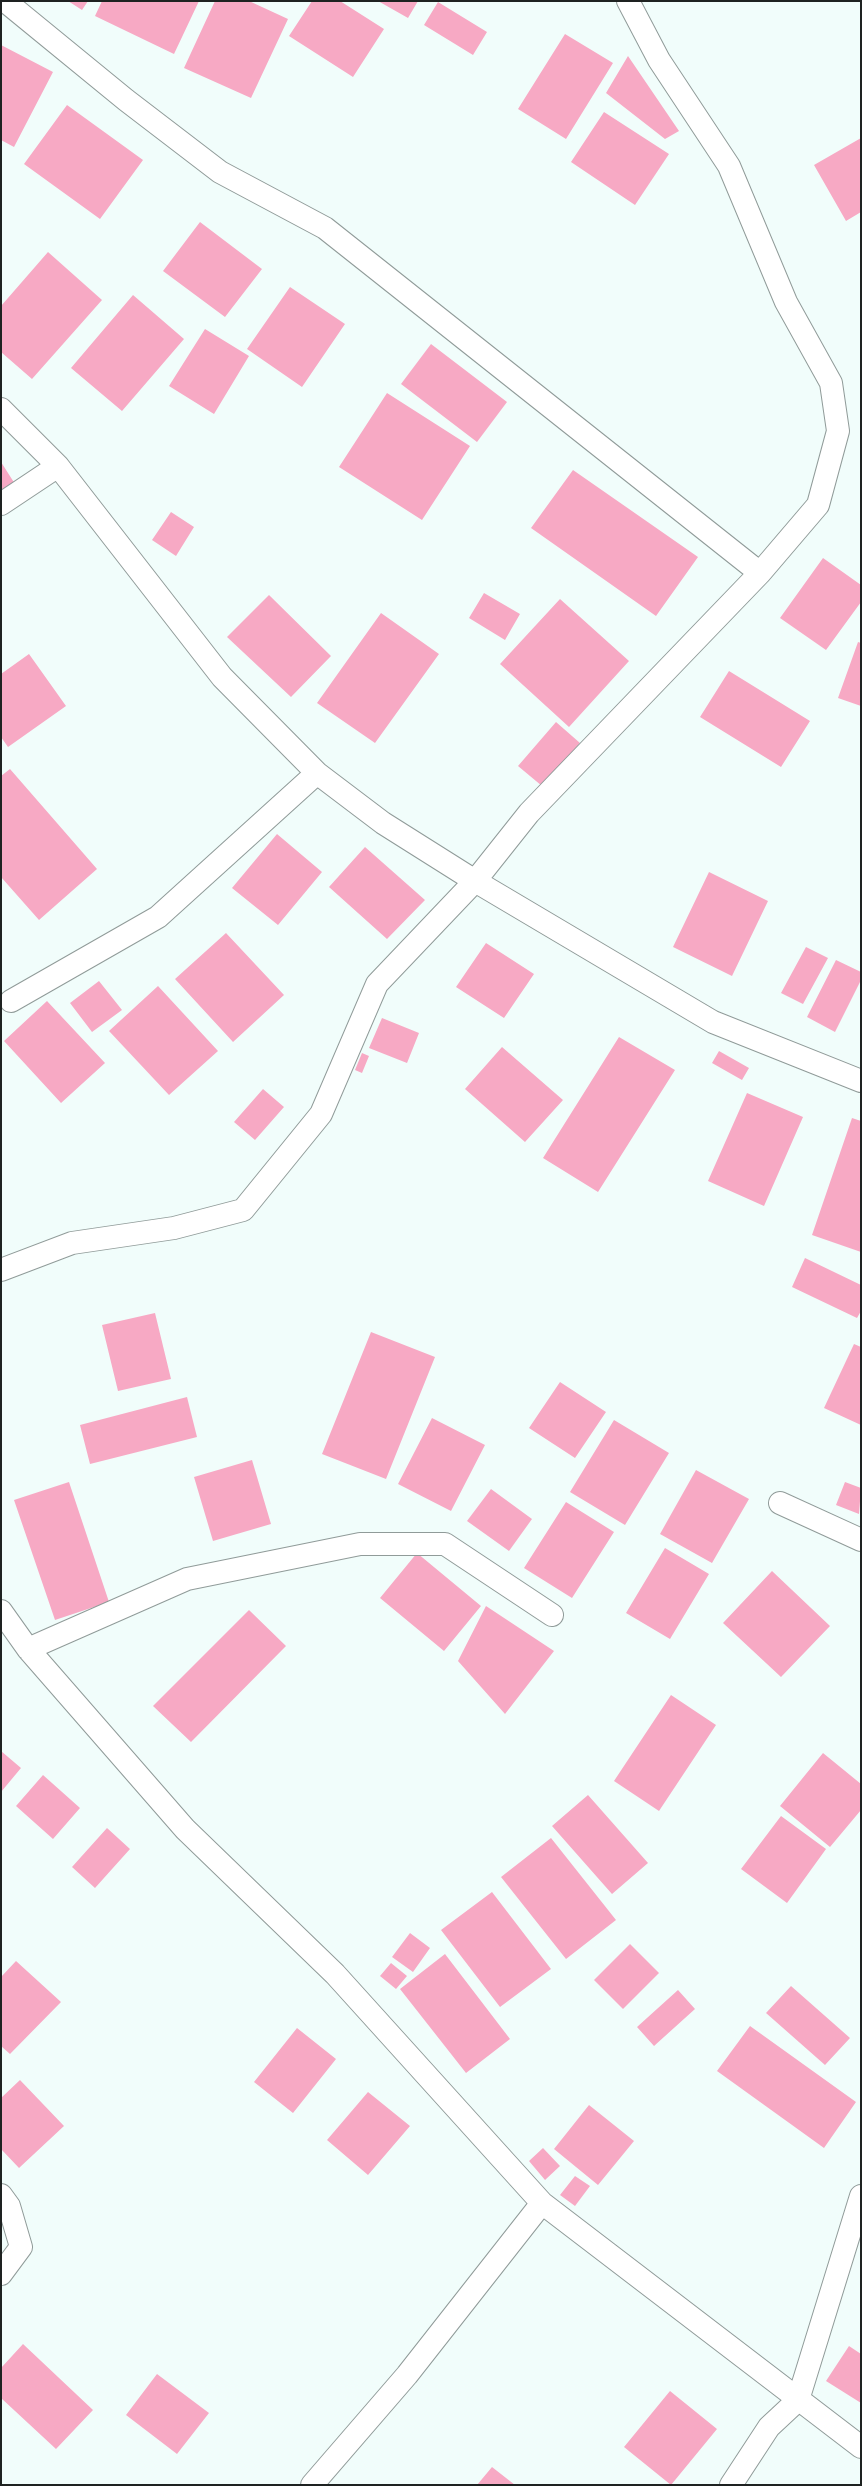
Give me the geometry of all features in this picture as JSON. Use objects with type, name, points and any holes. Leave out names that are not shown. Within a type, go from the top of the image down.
[{"type":"street","points":[[5,1],[126,100],[220,172],[325,228],[760,573]]},
{"type":"street","points":[[1,1270],[72,1243],[174,1228],[243,1210],[321,1114],[377,984],[475,881],[529,813],[760,573],[818,505],[838,431],[831,383],[786,302],[729,166],[659,60],[628,1]]},
{"type":"street","points":[[1,409],[58,466],[222,677],[317,773],[383,822],[475,881],[713,1022],[861,1081]]},
{"type":"street","points":[[1,504],[58,466]]},
{"type":"street","points":[[11,1001],[158,917],[317,773]]},
{"type":"street","points":[[780,1503],[861,1540]]},
{"type":"street","points":[[28,1649],[187,1579],[360,1544],[445,1544],[552,1615]]},
{"type":"street","points":[[1,1611],[28,1649],[184,1829],[335,1974],[542,2203],[861,2447]]},
{"type":"street","points":[[1,2195],[9,2206],[21,2247],[1,2274]]},
{"type":"street","points":[[731,2485],[769,2427],[798,2400],[861,2196]]},
{"type":"street","points":[[312,2485],[407,2375],[542,2203]]},
{"type":"building","points":[[68,1],[88,1],[82,10]]},
{"type":"building","points":[[102,1],[199,1],[174,54],[95,16]]},
{"type":"building","points":[[215,1],[249,1],[288,19],[251,98],[184,68]]},
{"type":"building","points":[[312,1],[340,1],[384,29],[353,77],[289,36]]},
{"type":"building","points":[[378,1],[418,1],[408,18]]},
{"type":"building","points":[[438,2],[487,32],[473,55],[424,25]]},
{"type":"building","points":[[565,34],[613,63],[566,139],[518,109]]},
{"type":"building","points":[[1,45],[53,72],[14,147],[1,140]]},
{"type":"building","points":[[628,56],[679,131],[665,139],[606,93]]},
{"type":"building","points":[[67,105],[143,160],[100,219],[24,164]]},
{"type":"building","points":[[604,112],[669,154],[635,205],[571,162]]},
{"type":"building","points":[[861,138],[861,212],[846,221],[814,165]]},
{"type":"building","points":[[200,222],[262,269],[225,317],[163,271]]},
{"type":"building","points":[[48,252],[102,300],[32,379],[1,352],[1,306]]},
{"type":"building","points":[[290,287],[345,324],[302,387],[247,349]]},
{"type":"building","points":[[133,295],[184,339],[122,411],[71,368]]},
{"type":"building","points":[[205,329],[249,356],[214,414],[169,386]]},
{"type":"building","points":[[431,344],[507,402],[477,442],[401,384]]},
{"type":"building","points":[[387,393],[470,446],[422,520],[339,467]]},
{"type":"building","points":[[1,462],[15,484],[1,493]]},
{"type":"building","points":[[573,470],[698,557],[656,616],[531,528]]},
{"type":"building","points":[[171,512],[194,527],[176,556],[152,540]]},
{"type":"building","points":[[823,558],[861,585],[861,602],[826,650],[780,618]]},
{"type":"building","points":[[484,593],[520,614],[505,640],[469,618]]},
{"type":"building","points":[[269,595],[331,656],[291,697],[227,637]]},
{"type":"building","points":[[560,599],[629,661],[569,727],[500,664]]},
{"type":"building","points":[[381,613],[439,654],[375,743],[317,703]]},
{"type":"building","points":[[858,642],[861,643],[861,706],[838,698]]},
{"type":"building","points":[[29,654],[66,706],[8,747],[1,737],[1,674]]},
{"type":"building","points":[[729,671],[810,721],[781,767],[700,717]]},
{"type":"building","points":[[556,722],[580,743],[542,786],[518,766]]},
{"type":"building","points":[[10,769],[97,869],[39,920],[1,877],[1,776]]},
{"type":"building","points":[[277,834],[322,872],[278,925],[232,888]]},
{"type":"building","points":[[365,847],[425,900],[387,939],[329,887]]},
{"type":"building","points":[[709,872],[768,901],[732,976],[673,947]]},
{"type":"building","points":[[226,933],[284,995],[233,1042],[175,979]]},
{"type":"building","points":[[486,943],[534,974],[504,1018],[456,987]]},
{"type":"building","points":[[806,947],[828,958],[803,1004],[781,993]]},
{"type":"building","points":[[836,960],[861,972],[861,980],[835,1032],[807,1017]]},
{"type":"building","points":[[99,981],[122,1010],[92,1032],[70,1003]]},
{"type":"building","points":[[158,986],[218,1051],[169,1095],[109,1031]]},
{"type":"building","points":[[47,1001],[105,1063],[61,1103],[4,1041]]},
{"type":"building","points":[[382,1018],[419,1033],[407,1063],[369,1048]]},
{"type":"building","points":[[619,1037],[675,1070],[598,1192],[543,1158]]},
{"type":"building","points":[[502,1047],[563,1100],[525,1142],[465,1089]]},
{"type":"building","points":[[719,1051],[749,1068],[742,1080],[712,1063]]},
{"type":"building","points":[[362,1053],[369,1056],[362,1073],[355,1070]]},
{"type":"building","points":[[263,1089],[284,1107],[255,1140],[234,1122]]},
{"type":"building","points":[[747,1093],[803,1117],[764,1206],[708,1181]]},
{"type":"building","points":[[852,1118],[861,1121],[861,1252],[812,1235]]},
{"type":"building","points":[[805,1258],[861,1285],[861,1311],[857,1318],[792,1287]]},
{"type":"building","points":[[155,1313],[171,1379],[118,1391],[102,1325]]},
{"type":"building","points":[[371,1332],[435,1357],[386,1479],[322,1454]]},
{"type":"building","points":[[854,1344],[861,1347],[861,1425],[824,1408]]},
{"type":"building","points":[[560,1382],[606,1412],[575,1458],[529,1428]]},
{"type":"building","points":[[187,1397],[197,1437],[90,1464],[80,1425]]},
{"type":"building","points":[[432,1418],[485,1445],[451,1511],[398,1484]]},
{"type":"building","points":[[614,1420],[669,1453],[625,1525],[570,1492]]},
{"type":"building","points":[[252,1460],[271,1524],[213,1541],[194,1477]]},
{"type":"building","points":[[696,1470],[749,1499],[712,1563],[660,1534]]},
{"type":"building","points":[[69,1482],[109,1602],[55,1620],[14,1500]]},
{"type":"building","points":[[845,1482],[861,1488],[859,1514],[836,1505]]},
{"type":"building","points":[[491,1489],[532,1519],[509,1551],[467,1521]]},
{"type":"building","points":[[566,1502],[614,1532],[572,1598],[524,1568]]},
{"type":"building","points":[[665,1548],[709,1574],[670,1639],[626,1613]]},
{"type":"building","points":[[417,1553],[481,1606],[444,1651],[380,1598]]},
{"type":"building","points":[[772,1571],[830,1626],[781,1677],[723,1623]]},
{"type":"building","points":[[486,1606],[554,1651],[505,1714],[458,1661]]},
{"type":"building","points":[[249,1610],[286,1646],[191,1742],[153,1706]]},
{"type":"building","points":[[671,1695],[716,1725],[659,1811],[614,1781]]},
{"type":"building","points":[[1,1751],[21,1768],[1,1792]]},
{"type":"building","points":[[823,1753],[861,1784],[861,1810],[830,1847],[780,1806]]},
{"type":"building","points":[[43,1775],[80,1808],[53,1839],[16,1806]]},
{"type":"building","points":[[588,1795],[648,1863],[612,1894],[552,1826]]},
{"type":"building","points":[[781,1816],[826,1849],[787,1903],[741,1869]]},
{"type":"building","points":[[107,1828],[130,1849],[95,1888],[72,1867]]},
{"type":"building","points":[[551,1838],[616,1920],[566,1959],[501,1877]]},
{"type":"building","points":[[492,1892],[551,1969],[500,2007],[441,1930]]},
{"type":"building","points":[[410,1933],[430,1948],[413,1972],[392,1957]]},
{"type":"building","points":[[630,1944],[659,1973],[623,2009],[594,1980]]},
{"type":"building","points":[[445,1954],[510,2039],[466,2073],[400,1989]]},
{"type":"building","points":[[16,1961],[61,2002],[10,2054],[1,2046],[1,1977]]},
{"type":"building","points":[[391,1963],[407,1976],[396,1989],[380,1976]]},
{"type":"building","points":[[791,1986],[850,2038],[825,2065],[766,2013]]},
{"type":"building","points":[[678,1990],[695,2009],[654,2046],[637,2027]]},
{"type":"building","points":[[750,2026],[856,2102],[824,2148],[717,2071]]},
{"type":"building","points":[[297,2028],[336,2059],[293,2113],[254,2082]]},
{"type":"building","points":[[20,2080],[64,2126],[19,2168],[1,2149],[1,2098]]},
{"type":"building","points":[[368,2092],[410,2126],[368,2175],[327,2140]]},
{"type":"building","points":[[589,2105],[634,2141],[598,2185],[554,2149]]},
{"type":"building","points":[[543,2148],[560,2166],[545,2180],[529,2161]]},
{"type":"building","points":[[575,2176],[590,2186],[575,2206],[560,2195]]},
{"type":"building","points":[[23,2344],[93,2410],[56,2449],[1,2398],[1,2368]]},
{"type":"building","points":[[849,2346],[861,2354],[861,2403],[826,2381]]},
{"type":"building","points":[[157,2374],[209,2413],[177,2454],[126,2415]]},
{"type":"building","points":[[670,2391],[717,2429],[671,2485],[624,2447]]},
{"type":"building","points":[[492,2467],[515,2485],[477,2485]]}]
